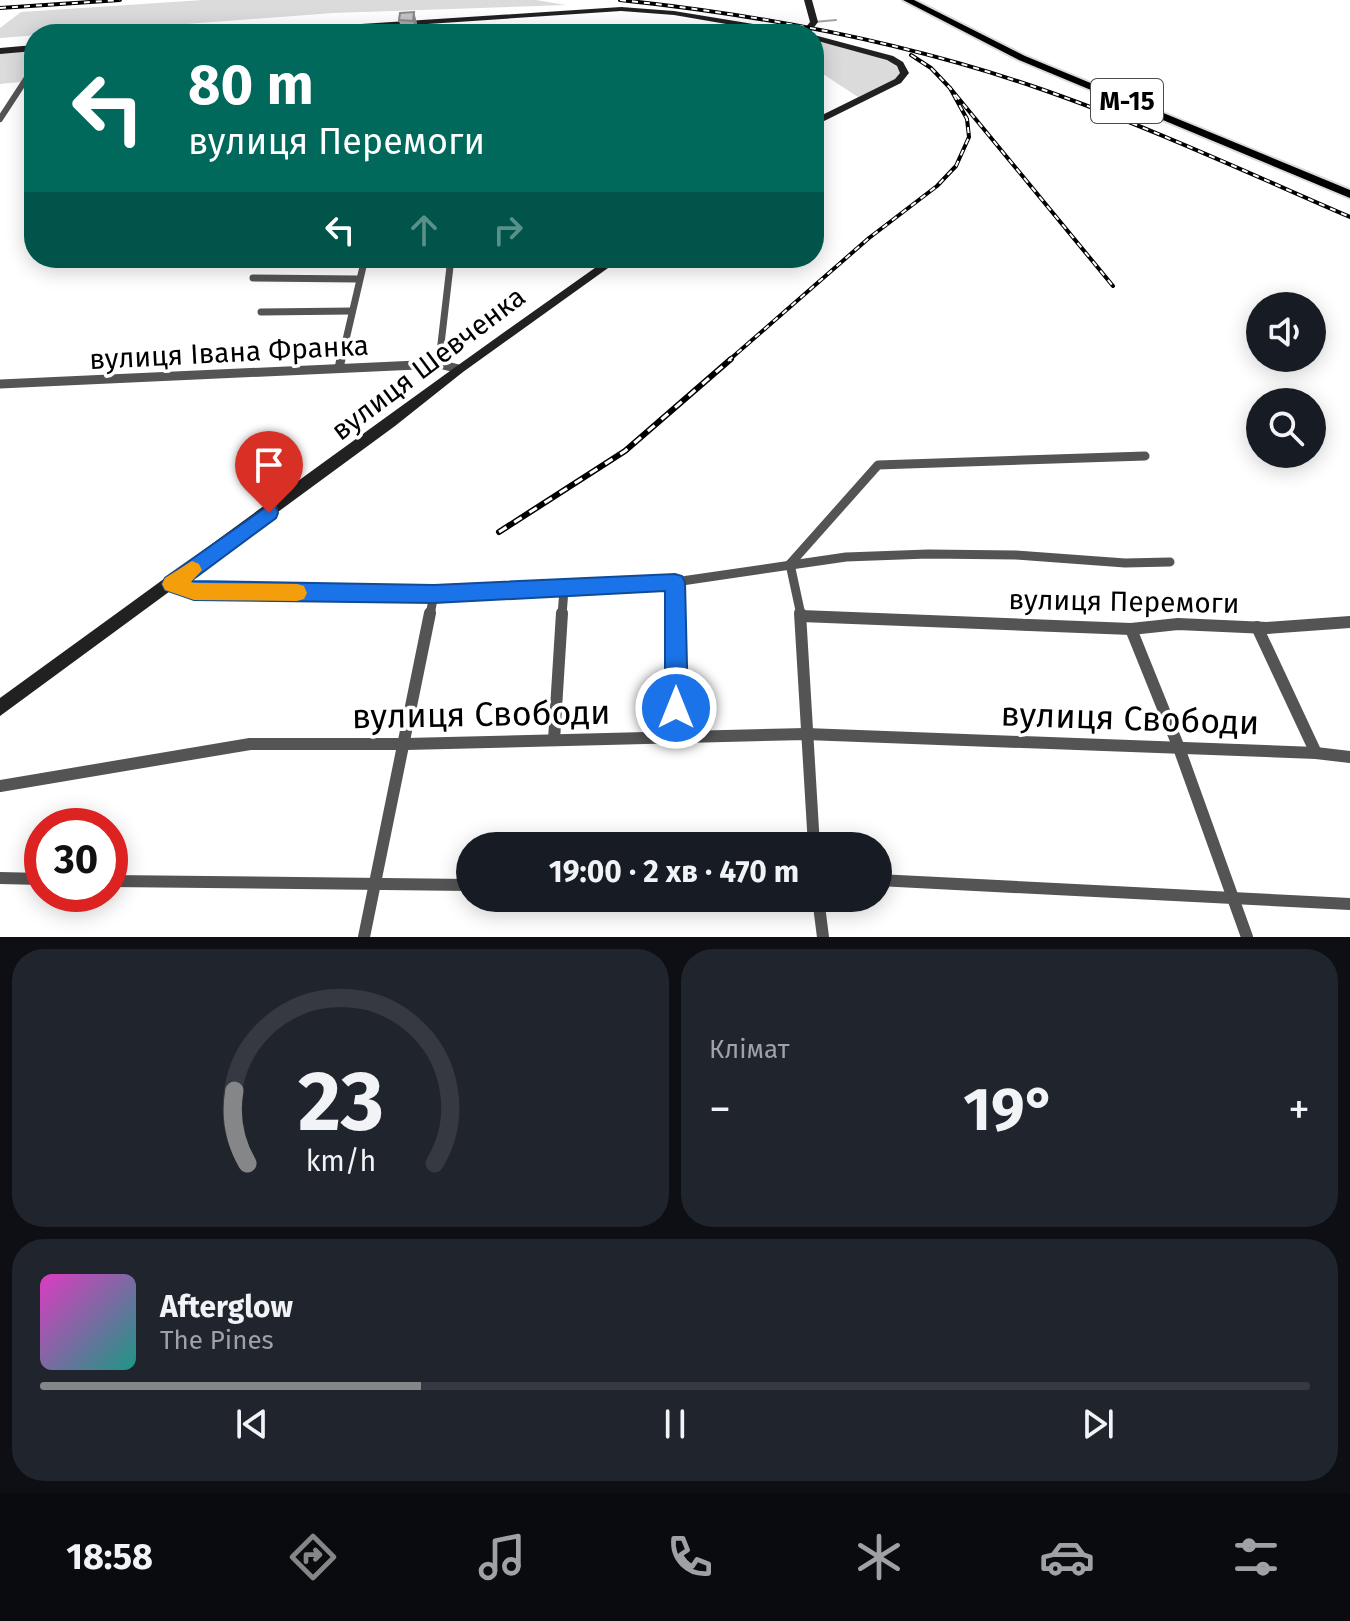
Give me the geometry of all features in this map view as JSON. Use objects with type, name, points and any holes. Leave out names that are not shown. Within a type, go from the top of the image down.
[{"type":"highway","name":"М-15","points":[[907,0],[1022,58],[1350,194]]},
{"type":"main road","points":[[808,0],[812,24]]},
{"type":"main road","points":[[390,24],[614,9],[686,14],[744,24]]},
{"type":"main road","points":[[824,40],[890,58],[900,64],[905,73],[888,87],[824,118]]},
{"type":"main road","points":[[0,51],[24,49]]},
{"type":"main road","name":"вулиця Шевченка","points":[[0,708],[172,584],[459,369],[602,268]]},
{"type":"street","points":[[0,119],[24,82]]},
{"type":"street","points":[[339,368],[362,268]]},
{"type":"street","points":[[439,364],[450,268]]},
{"type":"street","points":[[253,278],[358,279]]},
{"type":"street","points":[[261,312],[352,311]]},
{"type":"street","name":"вулиця Івана Франка","points":[[0,384],[439,364],[459,369]]},
{"type":"street","points":[[790,564],[878,465],[1145,456]]},
{"type":"street","points":[[172,584],[194,591],[434,594],[564,590],[675,582],[846,557],[1016,555],[1125,563],[1170,562]]},
{"type":"street","points":[[790,564],[801,616],[813,832]]},
{"type":"street","points":[[675,582],[677,739]]},
{"type":"street","points":[[554,740],[564,590]]},
{"type":"street","points":[[364,937],[406,744],[434,594]]},
{"type":"street","name":"вулиця Перемоги","points":[[801,616],[1131,629],[1177,622],[1230,622],[1257,627],[1350,622]]},
{"type":"street","points":[[1257,627],[1316,753]]},
{"type":"street","points":[[1131,629],[1179,748],[1247,937]]},
{"type":"street","name":"вулиця Свободи","points":[[0,786],[250,744],[406,744],[806,734],[1316,753],[1350,757]]},
{"type":"street","points":[[0,878],[24,879]]},
{"type":"street","points":[[128,881],[456,885]]},
{"type":"street","points":[[892,881],[1350,904]]},
{"type":"street","points":[[820,912],[823,937]]},
{"type":"shaded area","points":[[203,0],[536,0],[566,5],[333,13],[186,24],[24,24],[24,36],[0,38],[0,28],[21,12]]},
{"type":"shaded area","points":[[824,43],[875,54],[901,72],[895,80],[858,97],[824,75]]},
{"type":"shaded area","points":[[24,51],[24,77],[21,82],[0,84],[0,52]]},
{"type":"building","points":[[414,12],[413,21],[399,20],[400,13]]},
{"type":"waterway","points":[[814,22],[836,20]]},
{"type":"railway","points":[[0,8],[120,0]]},
{"type":"railway","points":[[620,0],[788,24]]},
{"type":"railway","points":[[824,31],[933,56],[1035,87],[1194,149],[1350,217]]},
{"type":"railway","points":[[911,55],[931,68],[950,88]]},
{"type":"railway","points":[[728,361],[869,238],[937,186],[956,166],[969,137],[967,119],[950,88]]},
{"type":"railway","points":[[950,88],[1113,286]]},
{"type":"railway","points":[[499,532],[625,451],[731,359]]},
{"type":"slow traffic","points":[[192,570],[172,584],[194,591],[297,593]]},
{"type":"route","points":[[269,513],[172,584],[194,591],[434,594],[564,590],[675,582],[676,708]]}]
